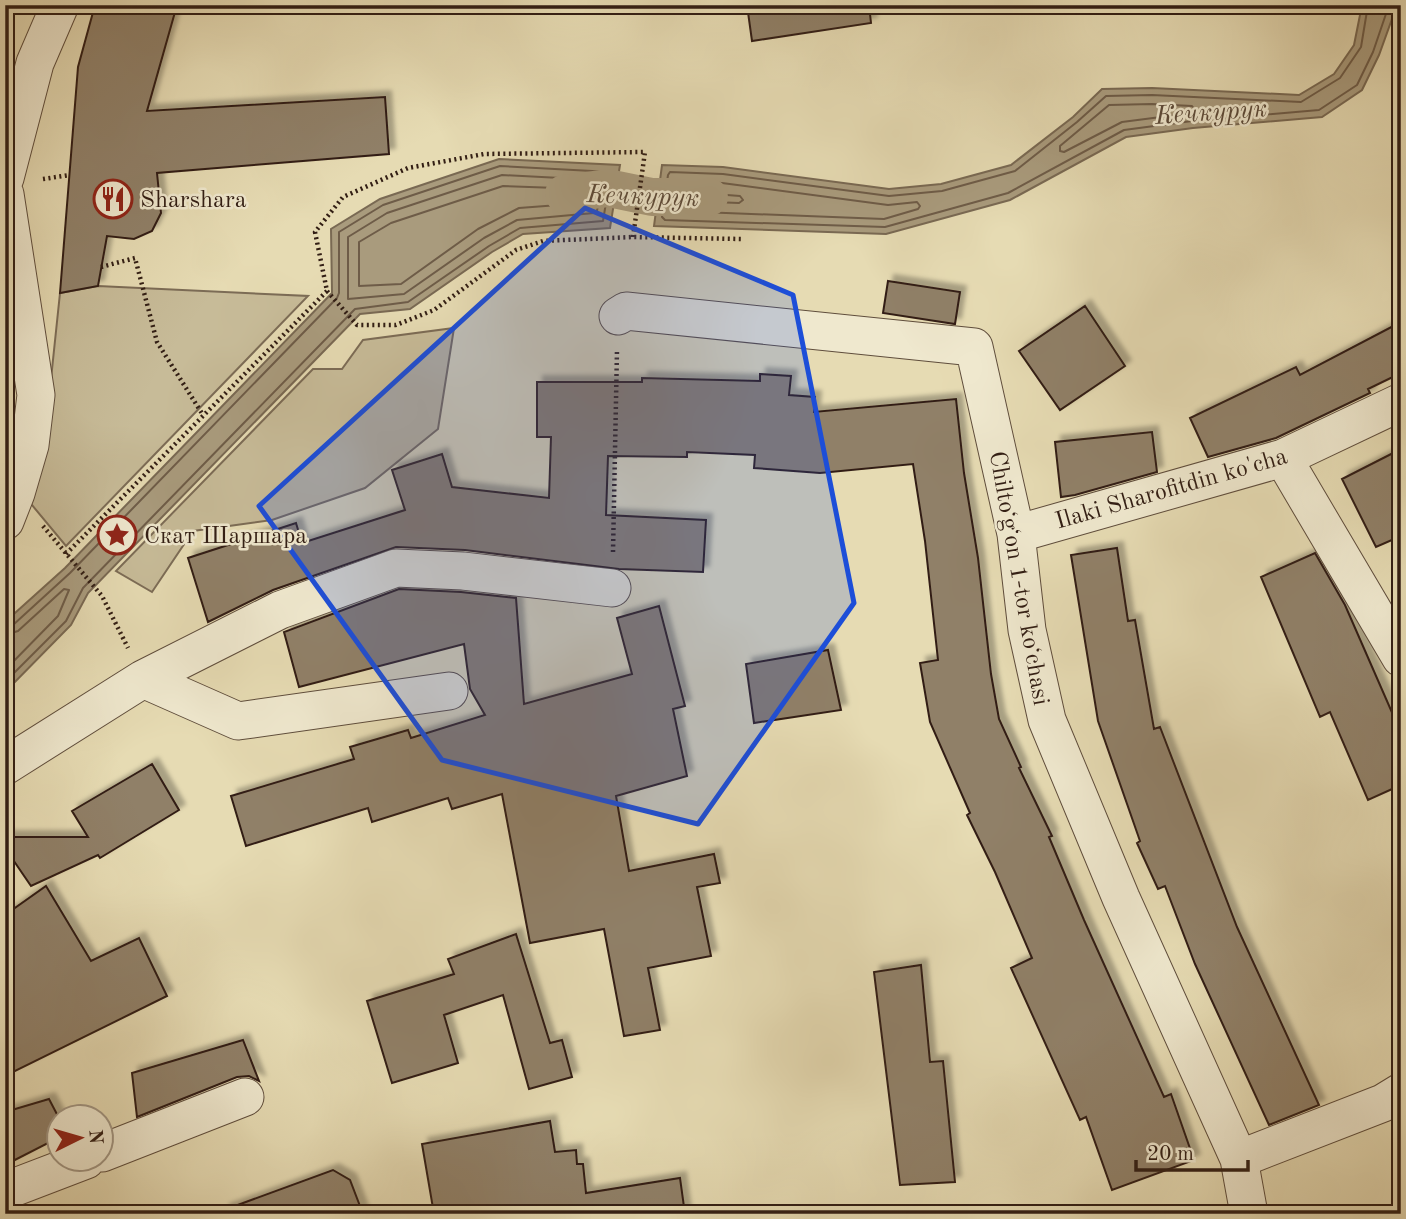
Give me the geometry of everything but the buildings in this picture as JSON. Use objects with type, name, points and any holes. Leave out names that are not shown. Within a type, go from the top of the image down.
[{"type":"street","points":[[5,178],[35,63],[60,5]]},
{"type":"street","points":[[5,194],[36,394],[30,445],[5,521]]},
{"type":"street","name":"Chiltoʻgʻon 1-tor koʻchasi","points":[[618,316],[626,311],[974,347],[1016,534],[1027,630],[1046,720],[1121,898],[1239,1159],[1249,1214]]},
{"type":"street","name":"Ilaki Sharofitdin ko'cha","points":[[1016,534],[1283,458],[1401,402]]},
{"type":"street","points":[[1283,458],[1401,658]]},
{"type":"street","points":[[5,766],[143,679],[280,610],[396,568],[463,571],[612,587]]},
{"type":"street","points":[[143,679],[238,721],[449,691]]},
{"type":"street","points":[[1239,1159],[1382,1103],[1401,1092]]},
{"type":"street","points":[[116,1148],[245,1097]]},
{"type":"street","points":[[5,1191],[49,1174]]},
{"type":"path","points":[[633,237],[645,152],[484,154],[408,168],[343,197],[315,232],[327,291],[357,325],[396,325],[434,310],[516,250],[543,241],[633,237],[741,239]]},
{"type":"path","points":[[101,267],[135,258],[157,342],[204,415]]},
{"type":"path","points":[[143,679],[102,596],[66,554],[327,291]]},
{"type":"path","points":[[612,587],[618,316]]},
{"type":"highlighted area","points":[[585,208],[793,295],[854,603],[698,824],[442,760],[259,506]]},
{"type":"shaded area","points":[[98,286],[308,296],[66,546],[22,493],[49,398],[60,293]]},
{"type":"shaded area","points":[[454,328],[438,429],[365,488],[272,520],[193,531],[152,592],[116,571],[313,369],[342,369],[363,340]]},
{"type":"water","points":[[1362,5],[1397,5],[1379,55],[1362,90],[1322,117],[1193,128],[1126,137],[1010,200],[886,234],[654,226],[662,165],[723,167],[889,189],[941,184],[1011,165],[1073,117],[1102,89],[1152,88],[1299,95],[1334,74],[1354,45]]},
{"type":"water","points":[[499,159],[620,165],[610,228],[523,234],[492,252],[410,309],[360,314],[88,593],[71,625],[5,692],[5,622],[65,568],[332,293],[331,229],[380,199]]},
{"type":"waterway","name":"Кечкурук","points":[[564,194],[608,188],[652,197],[709,197]]},
{"type":"place","name":"Sharshara","points":[[113,199]]},
{"type":"place","name":"Скат Шаршара","points":[[117,535]]}]
